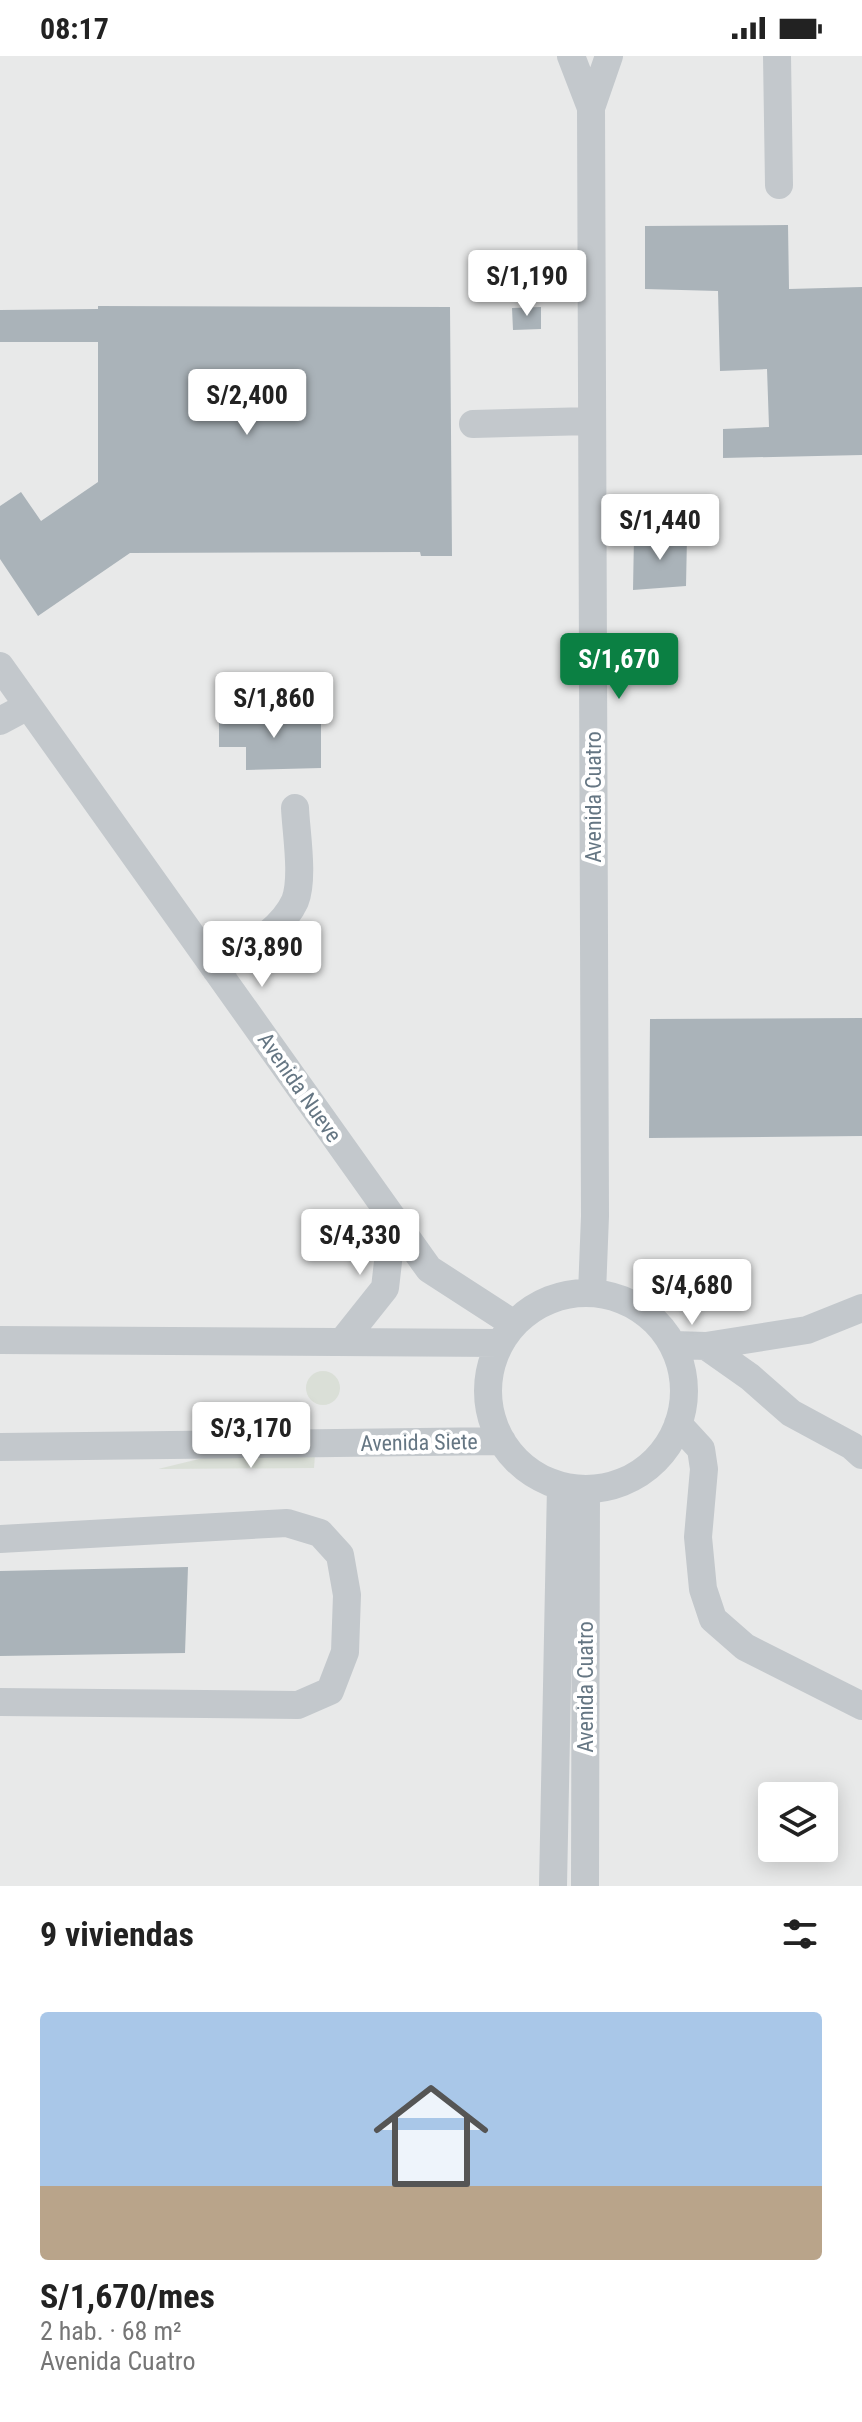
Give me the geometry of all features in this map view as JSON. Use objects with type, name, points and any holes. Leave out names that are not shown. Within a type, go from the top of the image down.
[{"type":"street","name":"Avenida Cuatro","points":[[571,56],[591,108]]},
{"type":"street","name":"Avenida Cuatro","points":[[592,1293],[595,1200],[591,108],[609,56]]},
{"type":"street","points":[[777,56],[779,185]]},
{"type":"street","points":[[473,424],[592,421]]},
{"type":"street","name":"Avenida Nueve","points":[[0,666],[429,1269],[507,1334]]},
{"type":"street","points":[[0,721],[28,706]]},
{"type":"street","points":[[216,970],[280,924],[296,899],[295,808]]},
{"type":"street","points":[[342,1342],[385,1288],[393,1218]]},
{"type":"street","points":[[592,1293],[617,1297],[640,1308],[659,1324],[673,1345],[682,1369],[685,1393],[678,1424],[655,1461],[634,1476],[611,1485],[573,1487],[537,1476],[517,1461],[502,1441],[491,1418],[487,1393],[490,1368],[507,1334],[531,1310],[570,1294],[592,1293]]},
{"type":"street","points":[[673,1345],[706,1346],[807,1330],[862,1308]]},
{"type":"street","points":[[0,1340],[342,1342],[507,1334]]},
{"type":"street","points":[[706,1346],[750,1377],[791,1413],[852,1446],[862,1455]]},
{"type":"street","points":[[678,1424],[701,1449],[704,1469],[698,1537],[703,1589],[713,1619],[745,1647],[862,1706]]},
{"type":"street","name":"Avenida Siete","points":[[0,1447],[502,1441]]},
{"type":"street","name":"Avenida Cuatro","points":[[573,1487],[585,1886]]},
{"type":"street","points":[[553,1886],[573,1487]]},
{"type":"street","points":[[0,1539],[287,1523],[320,1533],[340,1555],[347,1595],[345,1652],[330,1691],[298,1705],[0,1702]]},
{"type":"shaded area","points":[[0,56],[862,56],[862,1886],[0,1886]]},
{"type":"shaded area","points":[[323,1371],[335,1376],[340,1388],[335,1400],[323,1405],[311,1400],[306,1388],[311,1376]]},
{"type":"shaded area","points":[[315,1455],[314,1468],[158,1469],[203,1458]]},
{"type":"building","points":[[788,225],[789,289],[862,287],[862,455],[723,458],[723,429],[769,427],[767,369],[720,371],[718,291],[645,289],[645,226]]},
{"type":"building","points":[[98,306],[450,307],[452,556],[421,556],[420,552],[130,553],[38,616],[0,559],[0,506],[21,492],[41,521],[98,482],[98,342],[0,342],[0,310],[98,309]]},
{"type":"building","points":[[541,307],[541,329],[513,330],[512,308]]},
{"type":"building","points":[[634,536],[687,537],[686,586],[633,590]]},
{"type":"building","points":[[219,715],[321,716],[321,768],[246,770],[246,747],[219,747]]},
{"type":"building","points":[[862,1018],[862,1136],[649,1138],[650,1019]]},
{"type":"building","points":[[188,1567],[185,1653],[0,1656],[0,1571]]}]
